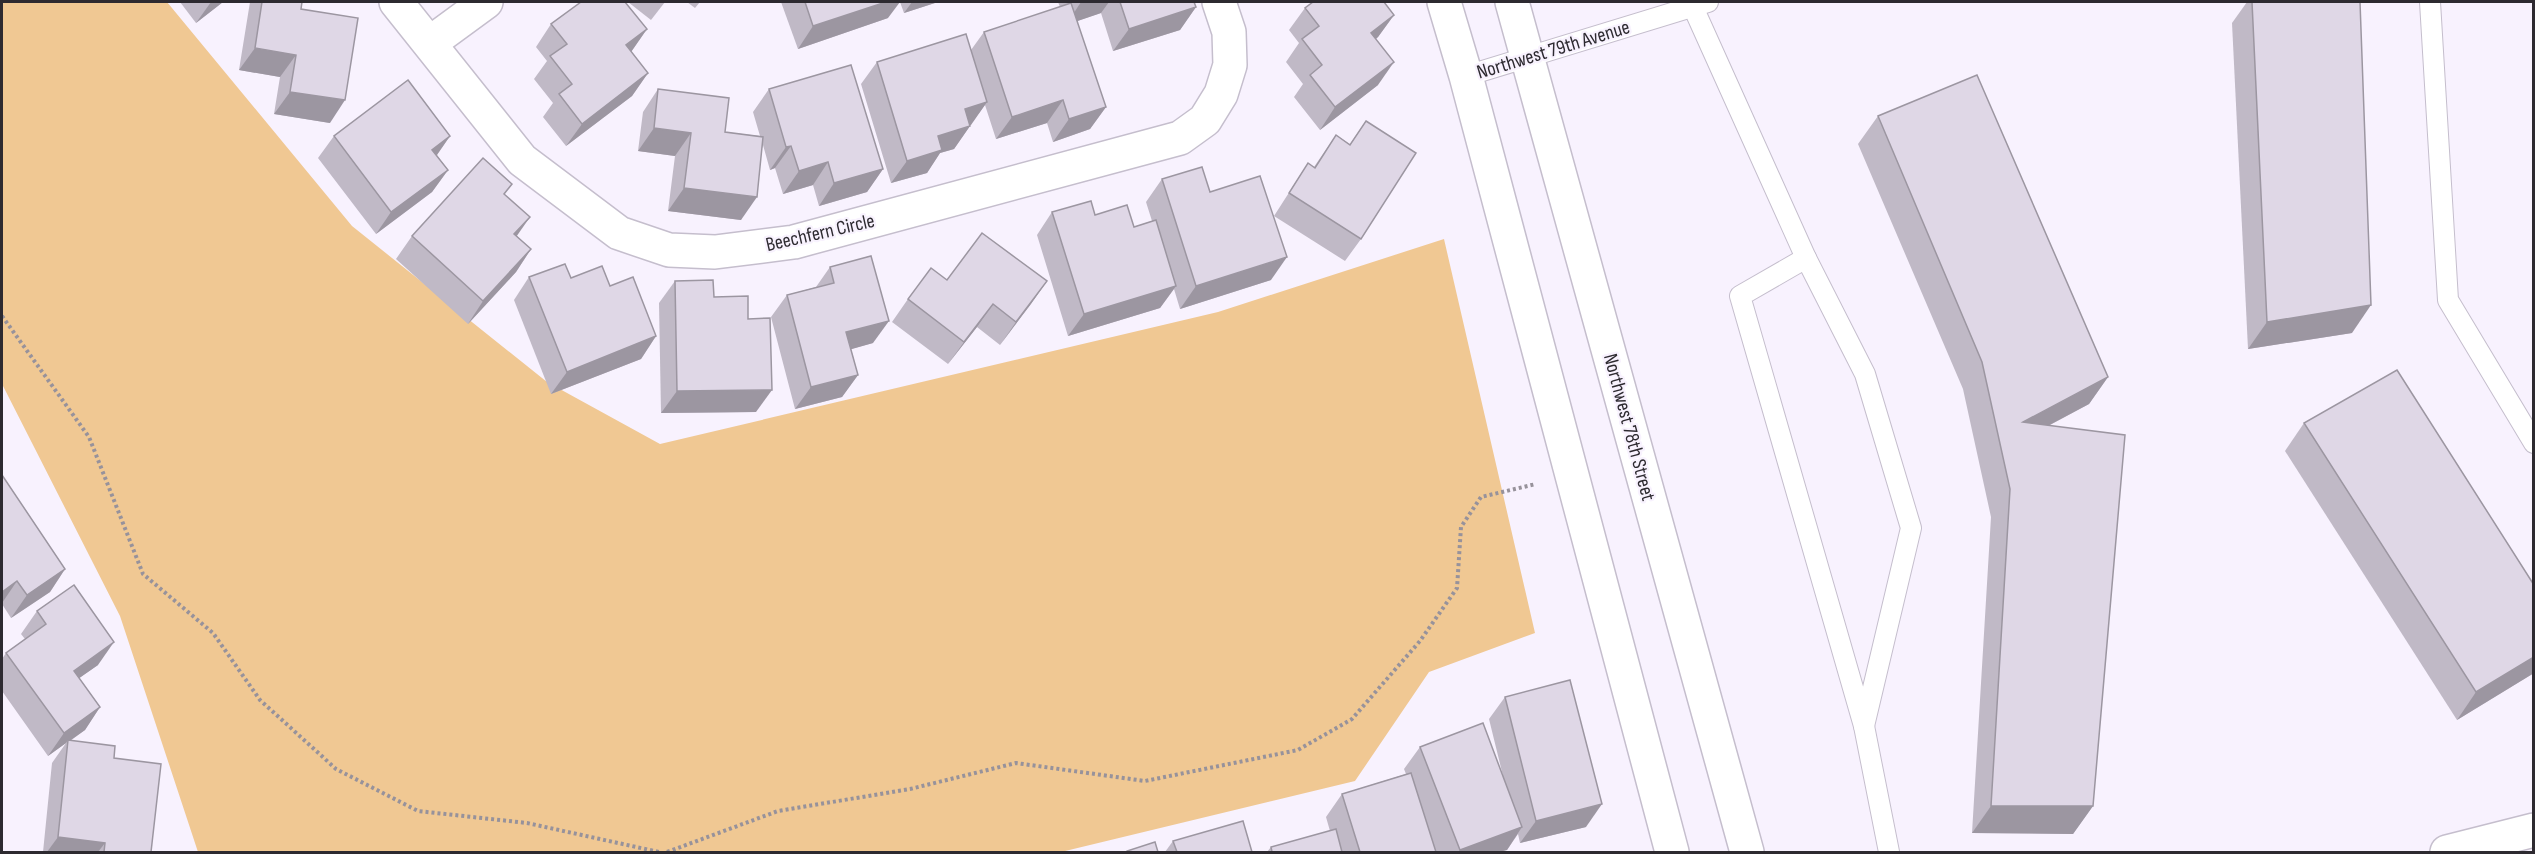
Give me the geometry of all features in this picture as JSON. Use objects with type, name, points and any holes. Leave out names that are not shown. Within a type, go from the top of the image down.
[{"type":"street","name":"Beechfern Circle","points":[[396,2],[522,160],[619,232],[669,250],[715,252],[794,242],[1180,138],[1205,120],[1221,94],[1230,65],[1229,32],[1219,2]]},
{"type":"street","points":[[430,44],[486,2]]},
{"type":"street","points":[[1444,2],[1466,76],[1672,852]]},
{"type":"street","name":"Northwest 78th Street","points":[[1512,2],[1747,852]]},
{"type":"street","points":[[2447,852],[2534,830]]},
{"type":"lane","points":[[2430,2],[2448,300],[2534,443]]},
{"type":"lane","name":"Northwest 79th Avenue","points":[[1466,76],[1632,23],[1700,4]]},
{"type":"lane","points":[[1700,4],[1806,258],[1865,374],[1911,528],[1864,726]]},
{"type":"lane","points":[[1806,258],[1740,296],[1864,726],[1889,852]]},
{"type":"path","points":[[2,315],[89,437],[143,574],[213,633],[260,700],[336,769],[418,811],[527,823],[659,852]]},
{"type":"path","points":[[667,852],[778,811],[910,789],[1016,763],[1145,781],[1298,750],[1352,719],[1420,641],[1457,588],[1461,527],[1481,497],[1572,475]]},
{"type":"shaded area","points":[[2,2],[167,2],[352,226],[547,382],[660,444],[1218,312],[1444,239],[1535,633],[1429,672],[1355,781],[1061,852],[198,852],[120,616],[2,384]]},
{"type":"building","points":[[262,2],[302,2],[301,9],[358,18],[345,100],[290,92],[296,55],[255,48]]},
{"type":"building","points":[[581,2],[625,2],[647,29],[626,45],[648,73],[582,124],[559,94],[572,84],[550,56],[567,44],[551,24]]},
{"type":"building","points":[[805,2],[886,2],[813,26]]},
{"type":"building","points":[[1120,2],[1194,2],[1196,7],[1129,29]]},
{"type":"building","points":[[1313,2],[1384,2],[1394,15],[1371,33],[1394,62],[1335,107],[1310,75],[1322,65],[1302,39],[1319,26],[1305,8]]},
{"type":"building","points":[[2252,2],[2360,2],[2371,305],[2267,322]]},
{"type":"building","points":[[1071,3],[1106,107],[1069,119],[1063,100],[1012,117],[984,32]]},
{"type":"building","points":[[966,34],[987,102],[965,109],[970,126],[938,136],[942,150],[907,161],[877,62]]},
{"type":"building","points":[[851,65],[883,169],[834,183],[828,162],[799,171],[791,146],[786,147],[769,89]]},
{"type":"building","points":[[1977,75],[2108,377],[2023,422],[2125,435],[2093,806],[1991,806],[2010,489],[1982,362],[1878,116]]},
{"type":"building","points":[[408,80],[450,136],[432,150],[448,170],[391,212],[334,136]]},
{"type":"building","points":[[658,89],[729,98],[725,132],[763,137],[757,197],[684,188],[691,133],[654,128]]},
{"type":"building","points":[[1366,121],[1416,153],[1361,239],[1289,193],[1308,163],[1315,168],[1336,135],[1350,145]]},
{"type":"building","points":[[483,158],[512,184],[504,194],[530,217],[514,234],[531,249],[483,301],[412,236]]},
{"type":"building","points":[[1202,167],[1210,192],[1260,176],[1287,257],[1196,286],[1162,179]]},
{"type":"building","points":[[1091,201],[1095,215],[1127,205],[1134,227],[1156,220],[1176,286],[1084,314],[1052,212]]},
{"type":"building","points":[[982,233],[1047,281],[1016,322],[993,304],[964,342],[908,299],[931,268],[947,280]]},
{"type":"building","points":[[871,256],[889,321],[846,332],[858,375],[811,387],[787,295],[834,283],[830,267]]},
{"type":"building","points":[[565,264],[571,278],[602,266],[610,286],[633,277],[656,336],[567,372],[529,277]]},
{"type":"building","points":[[713,280],[714,297],[748,296],[748,319],[770,318],[772,390],[677,391],[675,281]]},
{"type":"building","points":[[2397,370],[2534,585],[2534,657],[2476,692],[2304,423]]},
{"type":"building","points":[[2,475],[65,569],[27,595],[17,581],[2,592]]},
{"type":"building","points":[[74,585],[114,642],[74,671],[100,707],[64,733],[6,653],[46,624],[37,611]]},
{"type":"building","points":[[1570,680],[1602,804],[1536,821],[1505,697]]},
{"type":"building","points":[[1483,723],[1522,827],[1460,850],[1420,747]]},
{"type":"building","points":[[68,740],[115,746],[114,758],[161,764],[151,852],[104,852],[105,843],[58,837]]},
{"type":"building","points":[[1411,773],[1436,852],[1360,852],[1342,794]]},
{"type":"building","points":[[1243,821],[1252,852],[1177,852],[1173,841]]},
{"type":"building","points":[[1336,829],[1342,852],[1272,852],[1271,847]]},
{"type":"building","points":[[1155,842],[1158,852],[1127,852],[1127,851]]}]
